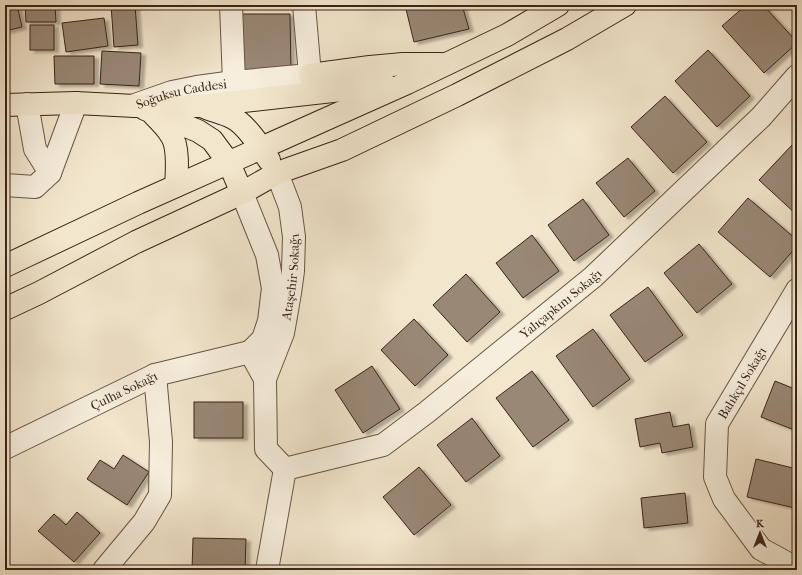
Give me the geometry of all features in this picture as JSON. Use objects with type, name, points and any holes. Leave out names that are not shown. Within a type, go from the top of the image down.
[{"type":"main road","points":[[5,266],[176,186],[407,83],[506,35],[558,5]]},
{"type":"main road","points":[[5,309],[39,293],[136,242],[242,193],[277,173],[342,150],[450,98],[567,39],[625,5]]},
{"type":"main road","points":[[310,75],[403,64],[447,64]]},
{"type":"main road","points":[[143,108],[200,106],[407,83]]},
{"type":"main road","name":"Soğuksu Caddesi","points":[[5,105],[76,103],[143,108]]},
{"type":"main road","points":[[200,106],[234,118],[248,130],[262,148],[277,173]]},
{"type":"main road","points":[[143,108],[198,131],[212,140],[229,162],[242,193]]},
{"type":"main road","points":[[143,108],[172,135],[175,145],[177,165],[176,186]]},
{"type":"street","points":[[231,5],[234,82]]},
{"type":"street","points":[[304,5],[310,75]]},
{"type":"street","name":"Soğuksu Caddesi","points":[[143,108],[172,92],[196,87],[310,75]]},
{"type":"street","name":"Yalıçapkını Sokağı","points":[[285,469],[383,445],[593,277],[761,117],[797,76]]},
{"type":"street","points":[[5,185],[35,187],[50,173],[76,103]]},
{"type":"street","points":[[27,104],[35,149],[50,173]]},
{"type":"street","name":"Ataşehir Sokağı","points":[[277,173],[290,207],[294,237],[290,293],[283,333],[265,379],[266,449],[285,469]]},
{"type":"street","name":"Ataşehir Sokağı","points":[[242,193],[267,255],[273,288],[269,321],[263,339],[250,352],[265,379]]},
{"type":"street","name":"Balıkçıl Sokağı","points":[[797,290],[717,424],[715,477],[724,498],[761,549],[794,567],[797,567]]},
{"type":"street","name":"Çulha Sokağı","points":[[5,448],[155,374],[250,352]]},
{"type":"street","points":[[104,570],[144,522],[160,495],[161,442],[155,374]]},
{"type":"street","points":[[267,570],[267,563],[285,469]]},
{"type":"building","points":[[17,5],[22,27],[5,31],[5,6]]},
{"type":"building","points":[[25,5],[55,5],[56,22],[26,22]]},
{"type":"building","points":[[111,5],[135,5],[138,45],[114,47]]},
{"type":"building","points":[[405,5],[462,5],[469,29],[414,42]]},
{"type":"building","points":[[746,5],[763,5],[797,42],[764,73],[722,26]]},
{"type":"building","points":[[242,14],[290,14],[291,71],[242,71]]},
{"type":"building","points":[[104,18],[108,46],[66,52],[62,23]]},
{"type":"building","points":[[30,25],[54,25],[54,50],[30,50]]},
{"type":"building","points":[[708,50],[750,96],[717,127],[675,81]]},
{"type":"building","points":[[102,51],[141,53],[139,86],[100,84]]},
{"type":"building","points":[[54,56],[94,56],[94,84],[55,84]]},
{"type":"building","points":[[665,96],[707,142],[673,173],[631,127]]},
{"type":"building","points":[[792,145],[797,150],[797,215],[759,180]]},
{"type":"building","points":[[628,158],[655,191],[624,217],[596,183]]},
{"type":"building","points":[[748,198],[797,240],[797,246],[770,277],[718,232]]},
{"type":"building","points":[[583,199],[609,235],[574,261],[548,225]]},
{"type":"building","points":[[532,235],[559,271],[523,298],[496,263]]},
{"type":"building","points":[[699,244],[732,284],[697,313],[664,273]]},
{"type":"building","points":[[466,274],[500,312],[467,342],[433,305]]},
{"type":"building","points":[[648,287],[683,335],[645,362],[610,315]]},
{"type":"building","points":[[414,319],[448,355],[415,386],[381,350]]},
{"type":"building","points":[[593,329],[630,379],[593,407],[556,356]]},
{"type":"building","points":[[797,333],[797,342],[792,339]]},
{"type":"building","points":[[372,366],[400,409],[363,433],[335,390]]},
{"type":"building","points":[[532,371],[569,420],[533,447],[496,398]]},
{"type":"building","points":[[775,381],[797,390],[797,431],[761,417]]},
{"type":"building","points":[[194,402],[243,402],[243,438],[194,438]]},
{"type":"building","points":[[670,412],[673,427],[689,424],[693,447],[662,453],[660,443],[640,447],[635,419]]},
{"type":"building","points":[[472,418],[500,456],[466,482],[437,445]]},
{"type":"building","points":[[123,455],[149,472],[127,505],[87,479],[100,460],[114,469]]},
{"type":"building","points":[[756,459],[797,469],[797,498],[795,508],[747,497]]},
{"type":"building","points":[[419,467],[451,505],[414,535],[383,497]]},
{"type":"building","points":[[685,493],[688,523],[644,528],[641,498]]},
{"type":"building","points":[[77,512],[100,533],[74,562],[38,531],[54,514],[66,525]]},
{"type":"building","points":[[193,538],[246,539],[245,570],[192,570]]},
{"type":"building","points":[[27,565],[33,570],[22,570]]}]
